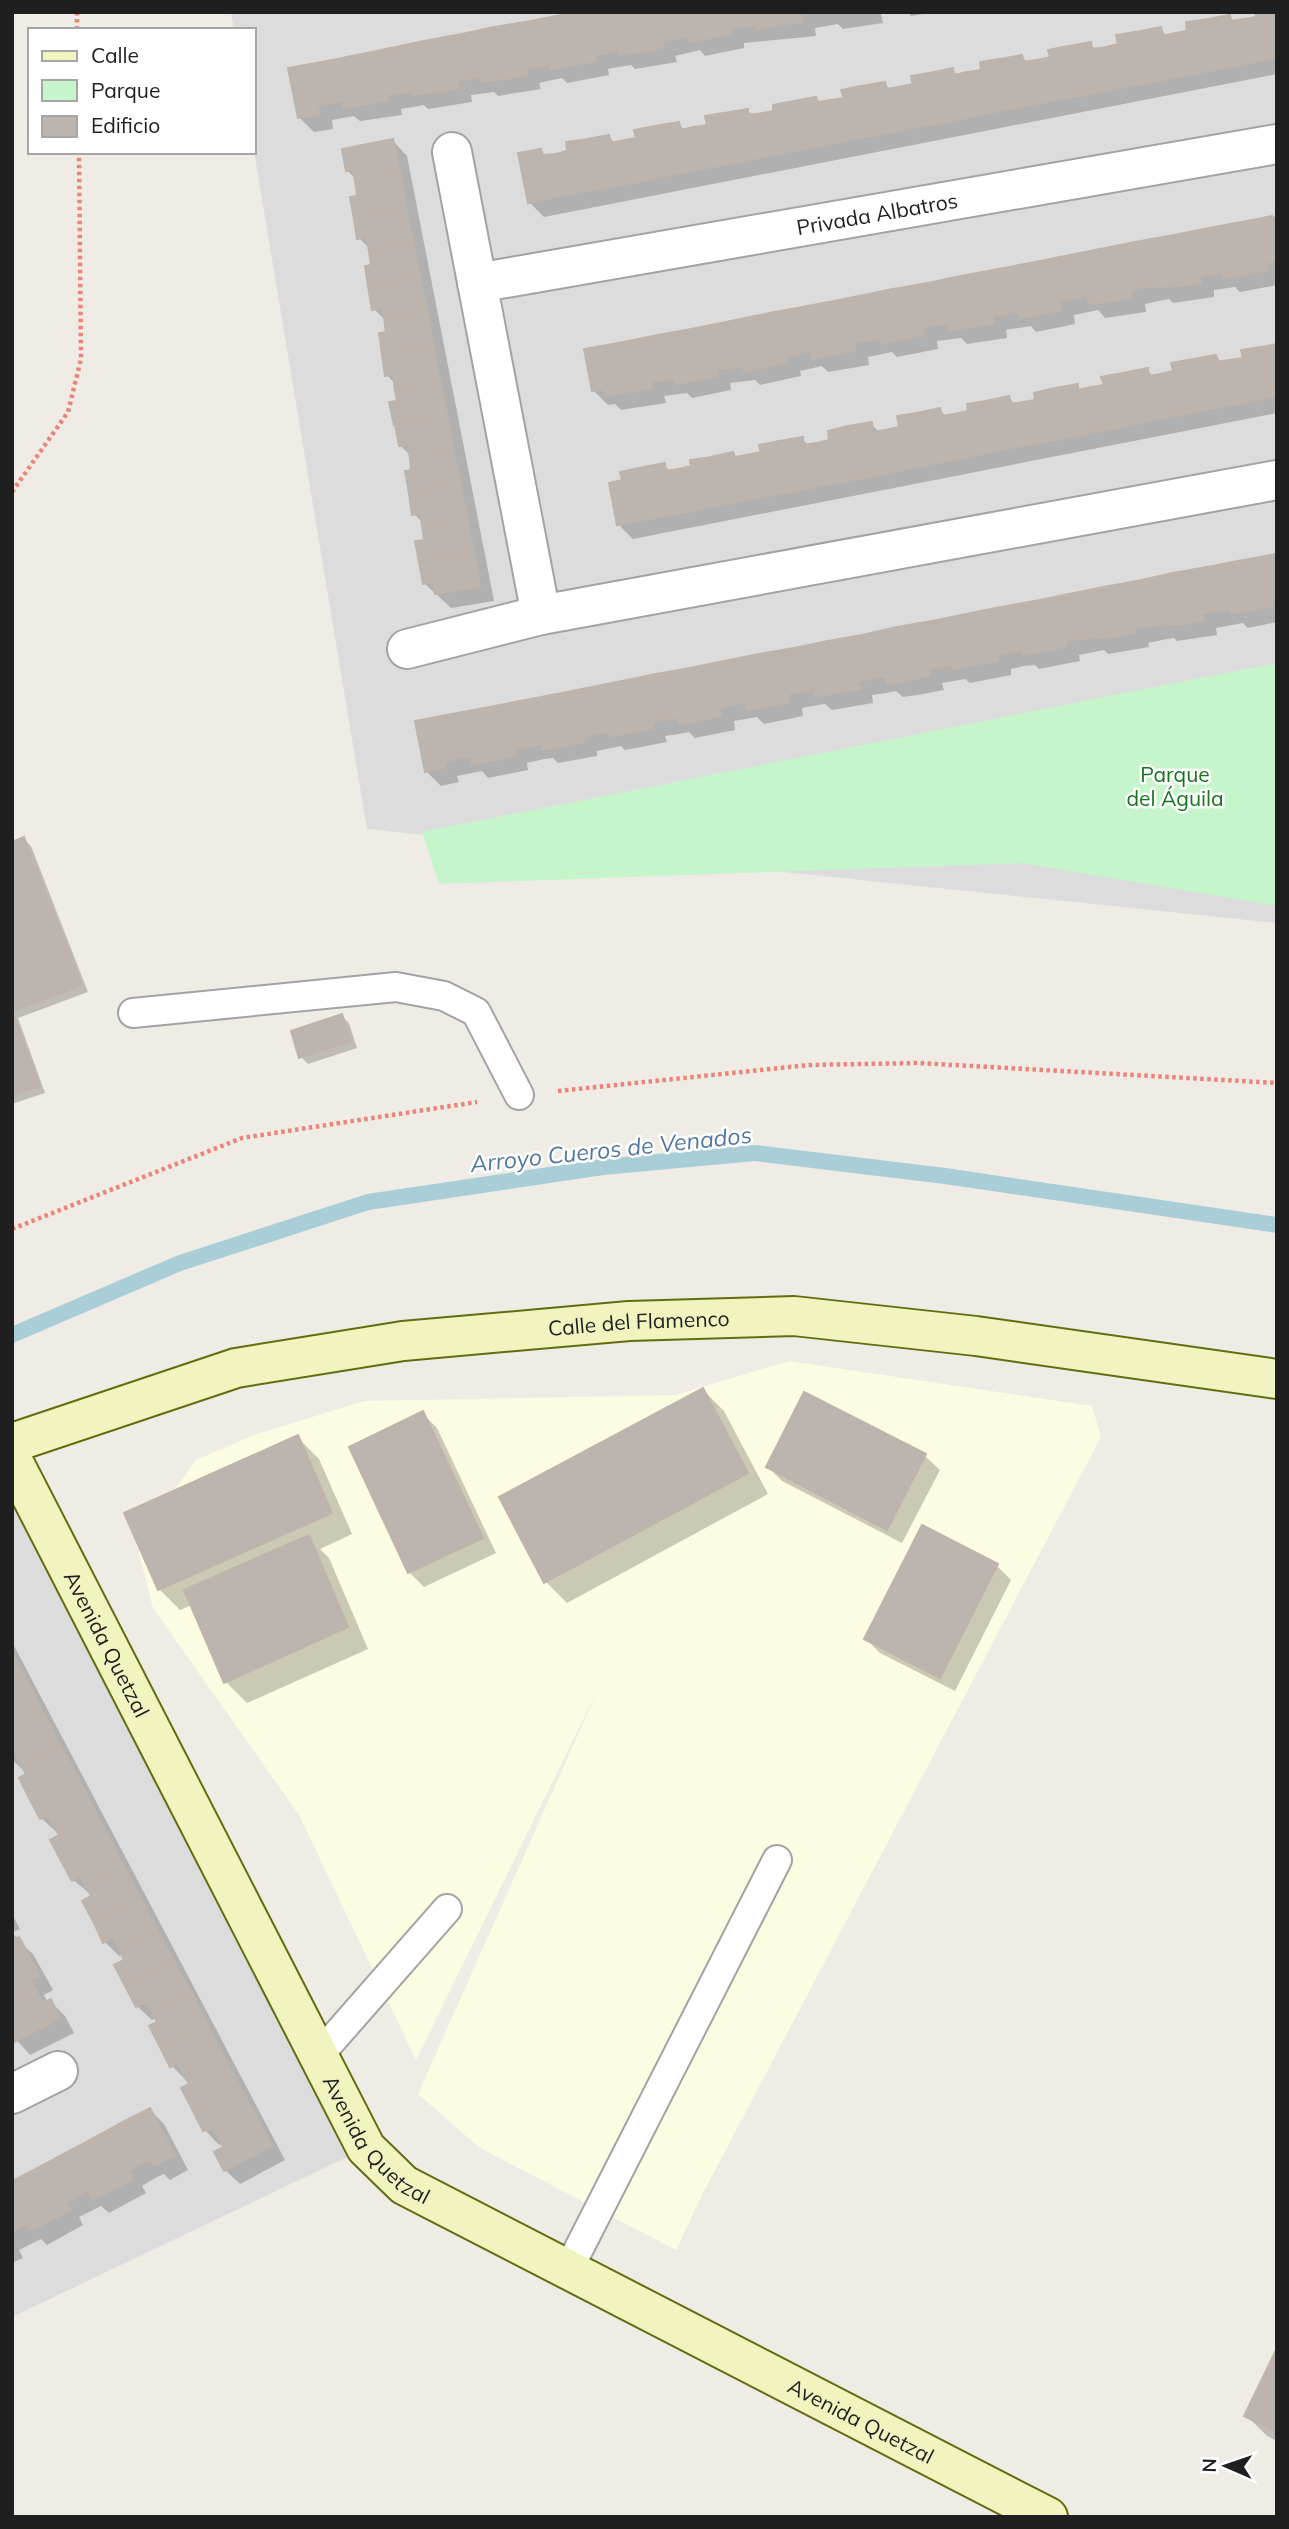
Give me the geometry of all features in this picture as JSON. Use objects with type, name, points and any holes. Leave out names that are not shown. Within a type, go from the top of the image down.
[{"type":"street","name":"Privada Albatros","points":[[477,283],[1277,144]]},
{"type":"street","points":[[452,152],[541,615]]},
{"type":"street","points":[[407,649],[541,615],[1277,480]]},
{"type":"street","name":"Calle del Flamenco","points":[[12,1443],[236,1368],[403,1341],[629,1321],[794,1316],[976,1336],[1277,1379]]},
{"type":"street","name":"Avenida Quetzal","points":[[12,1459],[366,2148],[404,2185],[1048,2517]]},
{"type":"street","points":[[12,2094],[58,2071]]},
{"type":"lane","points":[[133,1013],[396,987],[444,996],[475,1012],[519,1094]]},
{"type":"lane","points":[[568,2270],[777,1860]]},
{"type":"lane","points":[[319,2054],[447,1909]]},
{"type":"path","points":[[12,492],[68,412],[81,359],[79,154]]},
{"type":"path","points":[[12,1229],[242,1138],[411,1114],[519,1094],[809,1065],[905,1063],[1277,1083]]},
{"type":"shaded area","points":[[231,12],[1277,12],[1277,923],[367,829],[254,154],[256,28],[234,28]]},
{"type":"shaded area","points":[[789,1361],[1092,1406],[1101,1437],[703,2193],[676,2250],[480,2148],[418,2094],[600,1685],[416,2060],[299,1815],[153,1608],[139,1553],[160,1510],[196,1460],[254,1435],[364,1401],[676,1395]]},
{"type":"shaded area","points":[[12,1459],[366,2148],[12,2317]]},
{"type":"green space","name":"Parque del Águila","points":[[1277,663],[1277,906],[1022,863],[439,884],[422,832]]},
{"type":"building","points":[[572,12],[599,12],[607,53],[594,55],[596,61],[572,65],[561,15]]},
{"type":"building","points":[[599,12],[633,12],[641,52],[619,55],[618,50],[607,53]]},
{"type":"building","points":[[633,12],[670,12],[675,39],[662,41],[663,48],[641,52]]},
{"type":"building","points":[[670,12],[705,12],[710,38],[689,42],[688,36],[675,39]]},
{"type":"building","points":[[705,12],[742,12],[745,26],[730,28],[731,34],[710,38]]},
{"type":"building","points":[[742,12],[777,12],[779,25],[757,29],[757,24],[745,26]]},
{"type":"building","points":[[777,12],[809,12],[801,13],[802,22],[779,25]]},
{"type":"building","points":[[1255,12],[1276,12],[1277,58],[1254,62],[1244,19],[1256,17]]},
{"type":"building","points":[[561,15],[572,65],[551,70],[549,64],[540,66],[531,21]]},
{"type":"building","points":[[1230,15],[1231,21],[1244,19],[1254,62],[1219,69],[1208,19]]},
{"type":"building","points":[[1208,19],[1219,69],[1183,76],[1175,33],[1187,31],[1186,22]]},
{"type":"building","points":[[531,21],[540,66],[526,69],[527,75],[504,79],[494,27]]},
{"type":"building","points":[[494,27],[504,79],[482,82],[481,77],[469,79],[462,34]]},
{"type":"building","points":[[1161,27],[1163,36],[1175,33],[1183,76],[1147,83],[1136,32]]},
{"type":"building","points":[[1136,32],[1147,83],[1115,89],[1106,47],[1118,44],[1116,35]]},
{"type":"building","points":[[462,34],[469,79],[457,81],[459,88],[435,92],[424,41]]},
{"type":"building","points":[[424,41],[435,92],[412,95],[411,91],[399,93],[391,48]]},
{"type":"building","points":[[1091,42],[1092,49],[1106,47],[1115,89],[1078,96],[1069,46]]},
{"type":"building","points":[[1069,46],[1078,96],[1045,102],[1037,60],[1050,57],[1048,50]]},
{"type":"building","points":[[391,48],[399,93],[387,94],[388,101],[367,104],[357,55]]},
{"type":"building","points":[[357,55],[367,104],[344,108],[342,101],[330,103],[322,62]]},
{"type":"building","points":[[1022,55],[1024,62],[1037,60],[1045,102],[1010,109],[1000,59]]},
{"type":"building","points":[[1000,59],[1010,109],[975,116],[967,72],[981,70],[980,62]]},
{"type":"building","points":[[322,62],[330,103],[318,106],[319,115],[298,118],[288,68]]},
{"type":"building","points":[[953,68],[954,75],[967,72],[975,116],[941,123],[930,73]]},
{"type":"building","points":[[930,73],[941,123],[908,129],[899,87],[913,84],[911,76]]},
{"type":"building","points":[[885,82],[887,89],[899,87],[908,129],[871,136],[861,86]]},
{"type":"building","points":[[861,86],[871,136],[839,142],[831,100],[844,98],[841,90]]},
{"type":"building","points":[[816,97],[818,102],[831,100],[839,142],[805,149],[794,101]]},
{"type":"building","points":[[794,101],[805,149],[772,155],[763,113],[773,111],[773,105]]},
{"type":"building","points":[[748,109],[748,115],[763,113],[772,155],[735,163],[724,113]]},
{"type":"building","points":[[724,113],[735,163],[702,169],[693,127],[707,125],[705,116]]},
{"type":"building","points":[[679,122],[681,130],[693,127],[702,169],[665,176],[655,126]]},
{"type":"building","points":[[655,126],[665,176],[633,183],[625,140],[636,138],[634,130]]},
{"type":"building","points":[[609,135],[611,143],[625,140],[633,183],[597,189],[587,139]]},
{"type":"building","points":[[393,139],[400,172],[355,181],[353,170],[346,171],[342,149]]},
{"type":"building","points":[[587,139],[597,189],[564,195],[556,154],[567,151],[566,142]]},
{"type":"building","points":[[541,149],[543,155],[556,154],[564,195],[528,203],[518,153]]},
{"type":"building","points":[[400,172],[406,207],[354,219],[350,197],[357,196],[355,181]]},
{"type":"building","points":[[406,207],[413,241],[369,251],[366,237],[357,239],[354,219]]},
{"type":"building","points":[[1272,216],[1277,261],[1266,262],[1267,270],[1247,274],[1236,223]]},
{"type":"building","points":[[1236,223],[1247,274],[1224,278],[1223,272],[1212,274],[1204,229]]},
{"type":"building","points":[[1204,229],[1212,274],[1200,276],[1201,283],[1179,286],[1169,236]]},
{"type":"building","points":[[1169,236],[1179,286],[1144,287],[1135,242]]},
{"type":"building","points":[[413,241],[420,276],[368,286],[365,266],[371,265],[369,251]]},
{"type":"building","points":[[1135,242],[1144,287],[1131,290],[1132,298],[1109,301],[1100,249]]},
{"type":"building","points":[[1100,249],[1109,301],[1089,304],[1087,295],[1074,298],[1065,256]]},
{"type":"building","points":[[1065,256],[1074,298],[1060,301],[1061,310],[1041,314],[1030,263]]},
{"type":"building","points":[[1030,263],[1041,314],[1020,318],[1018,312],[1005,314],[998,269]]},
{"type":"building","points":[[998,269],[1005,314],[992,315],[994,324],[971,327],[961,276]]},
{"type":"building","points":[[420,276],[427,310],[384,318],[381,308],[372,310],[368,286]]},
{"type":"building","points":[[961,276],[971,327],[951,330],[949,323],[936,325],[928,283]]},
{"type":"building","points":[[928,283],[936,325],[923,327],[924,335],[902,339],[893,289]]},
{"type":"building","points":[[893,289],[902,339],[881,344],[880,338],[868,340],[859,296]]},
{"type":"building","points":[[859,296],[868,340],[854,343],[855,351],[835,354],[824,303]]},
{"type":"building","points":[[824,303],[835,354],[812,359],[811,351],[799,354],[791,309]]},
{"type":"building","points":[[791,309],[799,354],[786,356],[788,362],[765,367],[755,316]]},
{"type":"building","points":[[427,310],[433,345],[382,355],[379,333],[386,332],[384,318]]},
{"type":"building","points":[[755,316],[765,367],[744,371],[743,366],[729,368],[721,323]]},
{"type":"building","points":[[721,323],[729,368],[716,369],[718,376],[696,380],[686,330]]},
{"type":"building","points":[[686,330],[696,380],[675,384],[674,379],[662,380],[653,336]]},
{"type":"building","points":[[653,336],[662,380],[651,382],[652,389],[629,392],[619,343]]},
{"type":"building","points":[[619,343],[629,392],[604,396],[604,389],[592,391],[584,349]]},
{"type":"building","points":[[1277,344],[1277,397],[1272,397],[1261,347]]},
{"type":"building","points":[[433,345],[440,381],[395,390],[393,375],[385,376],[382,355]]},
{"type":"building","points":[[1261,347],[1272,397],[1238,404],[1229,360],[1243,358],[1241,350]]},
{"type":"building","points":[[1216,355],[1218,362],[1229,360],[1238,404],[1203,410],[1193,359]]},
{"type":"building","points":[[1193,359],[1203,410],[1169,417],[1161,374],[1173,371],[1171,363]]},
{"type":"building","points":[[1148,368],[1149,376],[1161,374],[1169,417],[1132,425],[1123,373]]},
{"type":"building","points":[[1123,373],[1132,425],[1100,431],[1091,387],[1104,385],[1101,377]]},
{"type":"building","points":[[440,381],[447,415],[394,425],[389,402],[397,401],[395,390]]},
{"type":"building","points":[[1078,384],[1078,390],[1091,387],[1100,431],[1066,438],[1055,388]]},
{"type":"building","points":[[1055,388],[1066,438],[1031,444],[1023,402],[1035,400],[1034,393]]},
{"type":"building","points":[[1009,396],[1011,404],[1023,402],[1031,444],[996,451],[986,401]]},
{"type":"building","points":[[986,401],[996,451],[963,458],[954,414],[968,411],[967,404]]},
{"type":"building","points":[[940,408],[942,416],[954,414],[963,458],[927,465],[917,413]]},
{"type":"building","points":[[917,413],[927,465],[893,472],[885,430],[899,427],[897,416]]},
{"type":"building","points":[[447,415],[453,448],[410,458],[408,445],[399,446],[395,424]]},
{"type":"building","points":[[872,422],[873,432],[885,430],[893,472],[859,479],[848,426]]},
{"type":"building","points":[[848,426],[859,479],[826,485],[817,443],[829,440],[828,431]]},
{"type":"building","points":[[803,437],[804,445],[817,443],[826,485],[789,492],[779,441]]},
{"type":"building","points":[[779,441],[789,492],[756,498],[747,455],[761,452],[759,445]]},
{"type":"building","points":[[453,448],[460,482],[409,493],[405,471],[411,470],[410,458]]},
{"type":"building","points":[[733,452],[735,457],[747,455],[756,498],[721,505],[711,457]]},
{"type":"building","points":[[711,457],[721,505],[687,512],[679,469],[691,466],[690,460]]},
{"type":"building","points":[[665,463],[666,471],[679,469],[687,512],[654,518],[644,467]]},
{"type":"building","points":[[644,467],[654,518],[617,525],[609,483],[622,480],[620,472]]},
{"type":"building","points":[[460,482],[467,517],[422,525],[420,513],[412,515],[409,493]]},
{"type":"building","points":[[467,517],[474,552],[419,562],[415,541],[424,540],[422,525]]},
{"type":"building","points":[[474,552],[480,587],[435,594],[433,583],[423,584],[419,562]]},
{"type":"building","points":[[1276,554],[1277,600],[1272,601],[1273,606],[1252,610],[1243,560]]},
{"type":"building","points":[[1243,560],[1252,610],[1231,614],[1231,609],[1215,611],[1207,567]]},
{"type":"building","points":[[1207,567],[1215,611],[1202,614],[1204,620],[1183,624],[1173,573]]},
{"type":"building","points":[[1173,573],[1183,624],[1147,626],[1137,581]]},
{"type":"building","points":[[1137,581],[1147,626],[1135,629],[1135,633],[1113,637],[1104,587]]},
{"type":"building","points":[[1104,587],[1113,637],[1077,639],[1069,594]]},
{"type":"building","points":[[1069,594],[1077,639],[1065,641],[1066,647],[1044,651],[1035,601]]},
{"type":"building","points":[[1035,601],[1044,651],[1023,655],[1022,650],[1009,652],[1001,607]]},
{"type":"building","points":[[1001,607],[1009,652],[997,655],[998,661],[975,665],[966,614]]},
{"type":"building","points":[[966,614],[975,665],[953,669],[953,664],[941,667],[932,621]]},
{"type":"building","points":[[932,621],[941,667],[929,668],[930,676],[908,680],[897,627]]},
{"type":"building","points":[[897,627],[908,680],[887,684],[885,676],[871,679],[862,635]]},
{"type":"building","points":[[862,635],[871,679],[858,681],[860,689],[837,692],[828,641]]},
{"type":"building","points":[[828,641],[837,692],[816,697],[814,689],[802,691],[794,648]]},
{"type":"building","points":[[794,648],[802,691],[788,694],[790,702],[769,706],[759,654]]},
{"type":"building","points":[[759,654],[769,706],[747,710],[746,702],[733,705],[724,661]]},
{"type":"building","points":[[724,661],[733,705],[720,707],[721,716],[701,720],[690,668]]},
{"type":"building","points":[[690,668],[701,720],[679,724],[678,717],[664,720],[656,674]]},
{"type":"building","points":[[656,674],[664,720],[652,722],[653,728],[631,732],[622,681]]},
{"type":"building","points":[[622,681],[631,732],[609,737],[608,732],[596,734],[587,688]]},
{"type":"building","points":[[587,688],[596,734],[583,737],[584,742],[562,746],[552,695]]},
{"type":"building","points":[[552,695],[562,746],[542,750],[542,744],[529,746],[520,701]]},
{"type":"building","points":[[520,701],[529,746],[513,749],[515,756],[493,760],[484,708]]},
{"type":"building","points":[[484,708],[493,760],[472,764],[471,757],[460,758],[452,714]]},
{"type":"building","points":[[452,714],[460,758],[444,762],[445,767],[425,772],[415,721]]},
{"type":"building","points":[[24,837],[82,985],[12,1011],[12,842]]},
{"type":"building","points":[[12,1011],[40,1086],[12,1095]]},
{"type":"building","points":[[342,1014],[351,1041],[299,1058],[291,1031]]},
{"type":"building","points":[[703,1388],[748,1473],[544,1583],[499,1497]]},
{"type":"building","points":[[804,1392],[926,1454],[887,1530],[766,1467]]},
{"type":"building","points":[[423,1411],[483,1538],[408,1573],[349,1447]]},
{"type":"building","points":[[298,1435],[332,1513],[158,1590],[124,1513]]},
{"type":"building","points":[[922,1525],[998,1564],[940,1678],[864,1639]]},
{"type":"building","points":[[309,1535],[348,1627],[224,1683],[184,1590]]},
{"type":"building","points":[[12,1653],[27,1680],[12,1687]]},
{"type":"building","points":[[27,1680],[43,1712],[12,1727],[12,1687]]},
{"type":"building","points":[[43,1712],[60,1745],[21,1765],[15,1752],[12,1753],[12,1727]]},
{"type":"building","points":[[60,1745],[76,1773],[29,1798],[19,1778],[26,1774],[21,1765]]},
{"type":"building","points":[[76,1773],[92,1805],[53,1825],[48,1815],[40,1819],[29,1798]]},
{"type":"building","points":[[92,1805],[108,1836],[61,1861],[50,1840],[59,1835],[53,1825]]},
{"type":"building","points":[[108,1836],[124,1866],[86,1887],[81,1876],[72,1881],[61,1861]]},
{"type":"building","points":[[124,1866],[141,1899],[94,1923],[82,1901],[91,1896],[86,1887]]},
{"type":"building","points":[[141,1899],[157,1929],[119,1949],[112,1937],[103,1943],[94,1923]]},
{"type":"building","points":[[157,1929],[173,1960],[125,1986],[114,1965],[124,1960],[119,1949]]},
{"type":"building","points":[[19,1937],[30,1957],[12,1966],[12,1940]]},
{"type":"building","points":[[30,1957],[40,1976],[31,1980],[36,1991],[12,2004],[12,1966]]},
{"type":"building","points":[[173,1960],[191,1992],[152,2012],[146,2001],[136,2007],[125,1986]]},
{"type":"building","points":[[36,1991],[43,2003],[51,1999],[60,2018],[14,2042],[12,2004]]},
{"type":"building","points":[[191,1992],[206,2022],[160,2047],[149,2026],[157,2022],[152,2012]]},
{"type":"building","points":[[206,2022],[222,2053],[183,2074],[177,2063],[170,2067],[160,2047]]},
{"type":"building","points":[[222,2053],[239,2085],[192,2109],[181,2088],[189,2084],[183,2074]]},
{"type":"building","points":[[239,2085],[255,2114],[217,2136],[212,2127],[203,2131],[192,2109]]},
{"type":"building","points":[[150,2108],[175,2155],[154,2166],[151,2160],[140,2164],[119,2124]]},
{"type":"building","points":[[255,2114],[272,2146],[224,2171],[214,2152],[223,2147],[217,2136]]},
{"type":"building","points":[[119,2124],[140,2164],[129,2171],[133,2179],[112,2190],[88,2141]]},
{"type":"building","points":[[88,2141],[112,2190],[93,2200],[88,2191],[76,2198],[56,2158]]},
{"type":"building","points":[[56,2158],[76,2198],[66,2203],[70,2210],[50,2221],[26,2174]]},
{"type":"building","points":[[26,2174],[50,2221],[31,2231],[27,2224],[15,2230],[12,2224],[12,2181]]},
{"type":"building","points":[[1277,2348],[1277,2432],[1244,2416]]},
{"type":"waterway","name":"Arroyo Cueros de Venados","points":[[12,1335],[180,1263],[368,1202],[603,1167],[755,1153],[945,1176],[1277,1225]]}]
